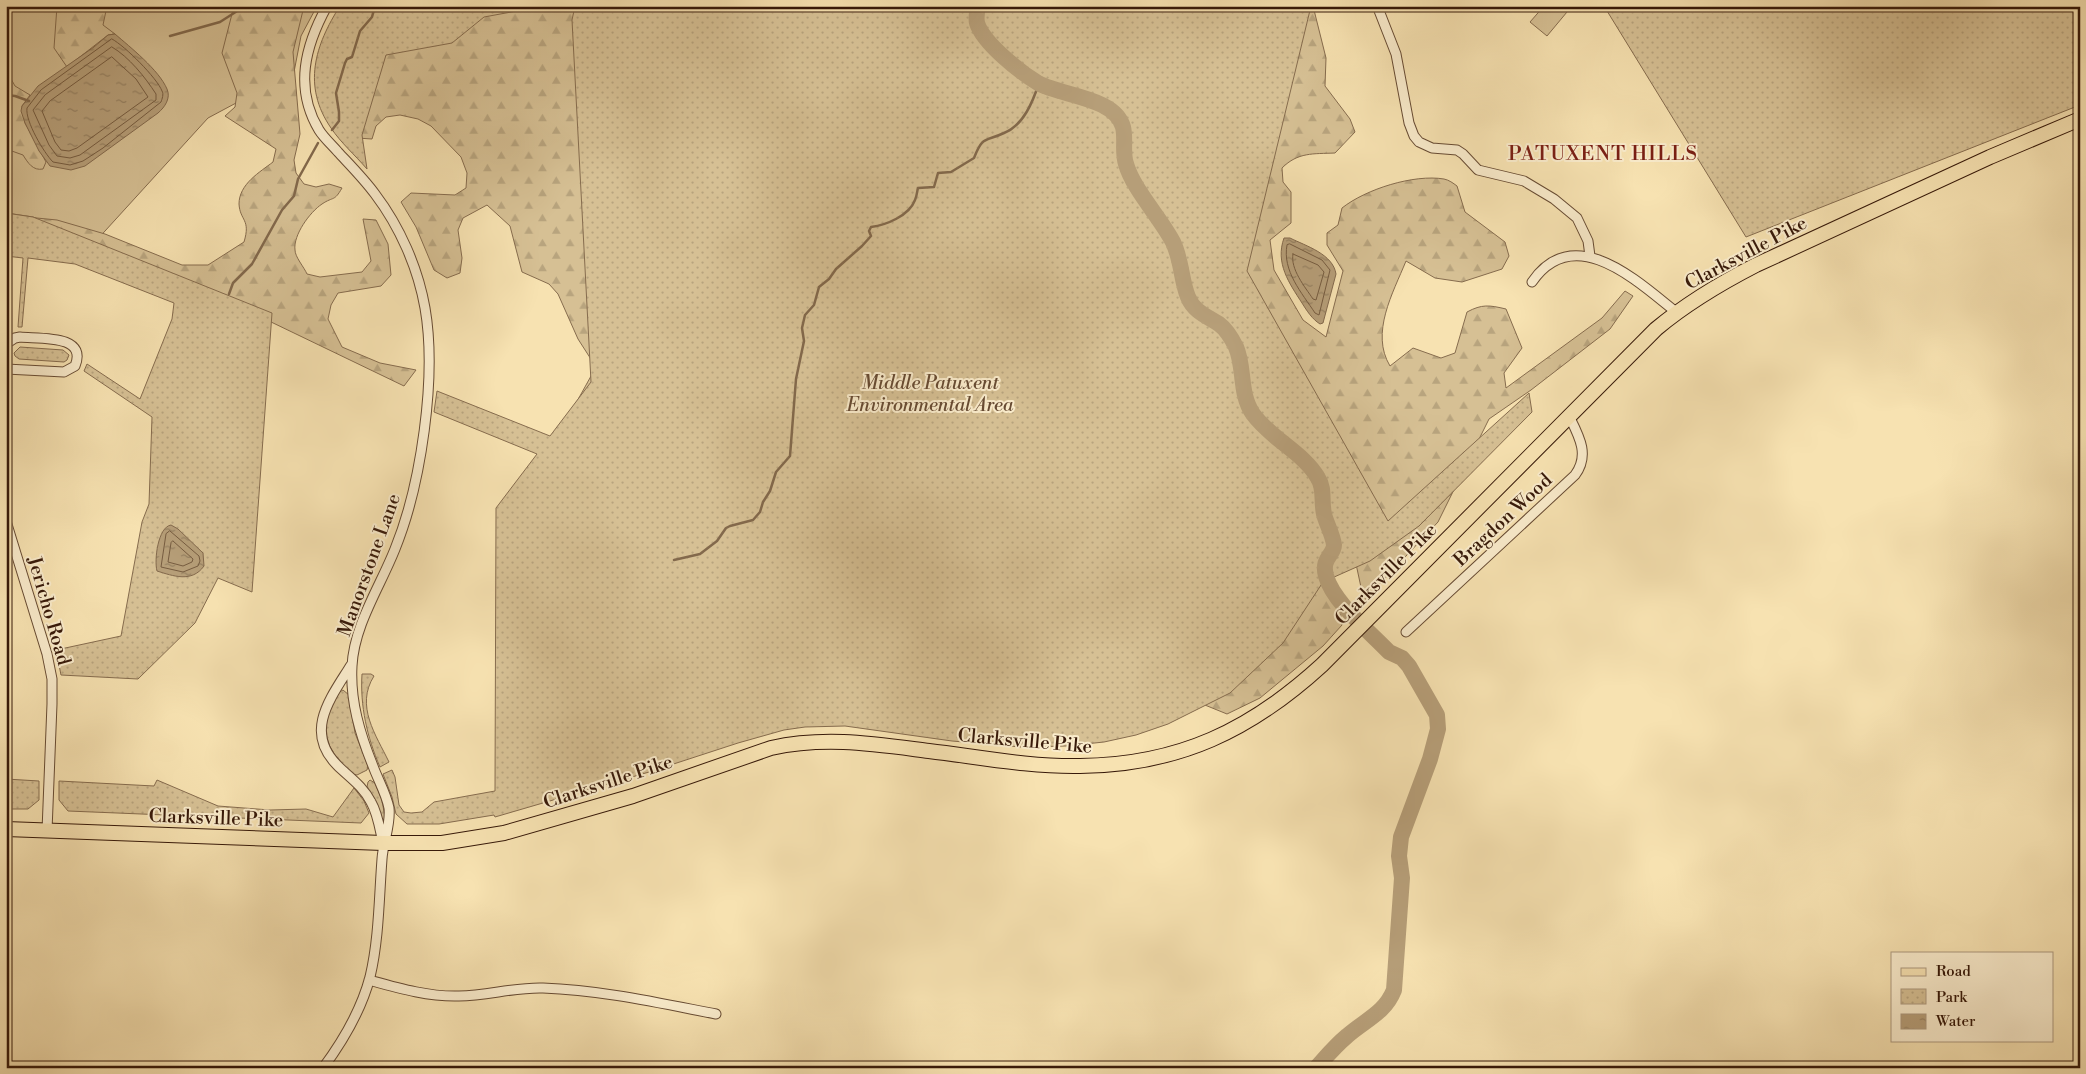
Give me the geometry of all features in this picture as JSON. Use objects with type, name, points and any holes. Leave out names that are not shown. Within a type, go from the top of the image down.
[{"type":"main road","name":"Clarksville Pike","points":[[6,829],[383,843],[442,843],[504,834],[558,819],[771,748],[794,743],[837,741],[868,743],[1058,766],[1099,766],[1141,761],[1193,747],[1254,718],[1295,689],[1348,639],[1569,416],[1676,312],[1756,265],[1990,157],[2080,119]]},
{"type":"street","name":"Manorstone Lane","points":[[327,6],[316,26],[308,49],[305,71],[308,100],[318,129],[377,197],[400,232],[421,291],[425,310],[428,348],[424,425],[411,502],[394,552],[362,624],[352,665],[326,707],[321,725],[322,736],[329,756],[357,783],[372,803],[383,843]]},
{"type":"street","points":[[1378,8],[1396,54],[1409,122],[1414,136],[1419,142],[1432,148],[1457,150],[1478,170],[1524,181],[1554,199],[1577,218],[1588,241],[1590,256]]},
{"type":"street","points":[[1532,282],[1540,270],[1552,262],[1571,256],[1590,256],[1618,269],[1676,312]]},
{"type":"street","points":[[6,344],[14,338],[65,341],[75,347],[78,355],[75,366],[64,372],[6,369]]},
{"type":"street","name":"Bragdon Wood","points":[[1406,632],[1580,469],[1583,452],[1582,443],[1569,416]]},
{"type":"street","name":"Jericho Road","points":[[6,521],[47,654],[52,680],[47,830]]},
{"type":"street","name":"Manorstone Lane","points":[[352,665],[357,722],[382,785],[389,810],[389,821],[383,843]]},
{"type":"street","points":[[323,1068],[347,1034],[369,980],[375,947],[383,843]]},
{"type":"street","points":[[369,980],[425,993],[458,996],[526,988],[559,989],[648,1001],[716,1014]]},
{"type":"green space","points":[[6,6],[317,6],[301,36],[294,72],[208,118],[95,242],[33,217],[6,213]]},
{"type":"green space","points":[[57,6],[107,6],[103,25],[115,34],[108,35],[67,67],[54,48]]},
{"type":"green space","points":[[234,6],[304,6],[293,52],[300,134],[294,160],[296,173],[304,184],[316,187],[329,184],[342,188],[335,197],[312,212],[297,238],[295,253],[307,274],[320,277],[362,272],[371,261],[363,219],[376,220],[388,244],[391,275],[381,286],[338,293],[331,305],[328,319],[342,347],[380,363],[416,370],[404,386],[215,295],[6,215],[57,220],[105,234],[182,265],[208,265],[244,242],[246,224],[239,204],[242,190],[251,179],[273,162],[276,149],[225,116],[235,107],[237,93],[222,53]]},
{"type":"green space","points":[[340,6],[544,6],[484,17],[452,43],[386,55],[362,135],[367,169],[331,128],[322,112],[317,97],[315,66],[324,36]]},
{"type":"green space","name":"Middle Patuxent Environmental Area","points":[[353,6],[1313,6],[1326,58],[1325,86],[1350,119],[1355,132],[1335,153],[1300,156],[1282,168],[1283,182],[1291,192],[1291,223],[1270,240],[1274,270],[1303,320],[1326,337],[1343,271],[1327,245],[1327,233],[1338,225],[1342,208],[1364,195],[1391,184],[1432,178],[1444,179],[1457,186],[1465,212],[1505,242],[1509,256],[1502,269],[1462,282],[1435,278],[1406,261],[1390,300],[1383,327],[1384,353],[1390,366],[1413,348],[1441,358],[1455,353],[1467,312],[1481,306],[1506,309],[1522,348],[1504,373],[1506,388],[1602,318],[1625,291],[1633,296],[1610,329],[1531,390],[1489,419],[1438,522],[1359,606],[1362,592],[1342,498],[1312,556],[1340,607],[1342,625],[1323,646],[1260,698],[1227,714],[555,441],[596,367],[578,339],[558,294],[549,284],[522,272],[510,226],[487,205],[463,218],[458,230],[462,258],[460,273],[447,278],[434,270],[416,227],[401,202],[411,193],[455,195],[466,188],[467,173],[461,157],[431,126],[418,119],[400,115],[386,117],[376,126],[372,139],[357,138]]},
{"type":"green space","name":"Middle Patuxent Environmental Area","points":[[575,6],[1311,6],[1247,271],[1388,521],[1529,393],[1532,412],[1419,526],[1370,561],[1323,582],[1283,643],[1230,693],[1168,724],[1136,735],[1104,742],[1066,746],[1021,747],[952,741],[845,726],[805,727],[784,730],[738,743],[649,772],[495,817],[494,815],[439,824],[407,824],[396,814],[383,774],[392,770],[395,777],[399,805],[404,812],[422,812],[434,802],[495,791],[496,508],[537,454],[434,412],[437,391],[550,436],[591,382],[572,20]]},
{"type":"green space","points":[[1544,6],[1572,6],[1547,36],[1530,22]]},
{"type":"green space","points":[[1604,6],[2080,6],[2080,105],[1746,237]]},
{"type":"green space","points":[[6,70],[15,86],[30,95],[22,106],[25,123],[46,162],[43,169],[34,168],[23,155],[9,150],[6,151]]},
{"type":"green space","points":[[6,213],[33,217],[272,313],[252,592],[218,578],[195,623],[138,679],[61,675],[56,650],[121,636],[142,522],[149,504],[152,417],[84,371],[87,364],[140,399],[172,319],[174,303],[75,264],[28,258],[22,327],[18,327],[23,258],[6,256]]},
{"type":"green space","points":[[20,347],[63,350],[69,355],[64,362],[19,359],[14,353]]},
{"type":"green space","points":[[362,674],[374,676],[366,698],[370,720],[389,762],[380,767],[365,721],[362,698]]},
{"type":"green space","points":[[343,690],[349,695],[355,733],[368,766],[367,770],[357,775],[353,774],[339,760],[327,738],[326,729],[330,709],[336,696]]},
{"type":"green space","points":[[6,779],[39,781],[39,800],[28,809],[6,809]]},
{"type":"green space","points":[[157,780],[218,806],[270,810],[306,809],[333,817],[354,788],[364,801],[369,813],[361,823],[68,811],[59,800],[59,781],[154,786]]},
{"type":"green space","points":[[370,780],[375,783],[382,800],[386,824],[382,824],[378,807],[367,787]]},
{"type":"water","points":[[115,34],[158,74],[168,92],[167,102],[158,113],[85,166],[71,170],[50,166],[39,151],[25,123],[21,111],[22,106],[38,86],[108,35]]},
{"type":"water","points":[[1284,238],[1290,238],[1318,252],[1330,261],[1334,267],[1336,274],[1323,323],[1320,324],[1310,315],[1288,280],[1281,256]]},
{"type":"water","points":[[171,525],[178,529],[203,553],[204,566],[194,575],[182,577],[157,571],[156,559],[160,538],[163,531]]},
{"type":"waterway","points":[[170,36],[220,22],[245,6]]},
{"type":"waterway","points":[[260,6],[268,9],[275,6]]},
{"type":"waterway","points":[[332,130],[339,121],[336,93],[345,63],[347,59],[352,57],[360,31],[372,17],[375,6]]},
{"type":"waterway","points":[[978,6],[977,23],[981,31],[994,48],[1022,72],[1038,83],[1099,103],[1110,109],[1118,117],[1123,127],[1125,159],[1129,174],[1173,242],[1188,297],[1201,313],[1222,326],[1233,341],[1239,355],[1246,398],[1253,414],[1260,423],[1312,469],[1320,482],[1324,514],[1334,545],[1325,565],[1326,576],[1330,586],[1344,606],[1363,626],[1389,652],[1402,658],[1409,666],[1437,715],[1438,729],[1430,759],[1401,837],[1399,856],[1402,878],[1394,990],[1385,1005],[1343,1040],[1316,1068]]},
{"type":"waterway","points":[[674,560],[700,554],[717,541],[726,528],[753,520],[760,512],[776,472],[790,456],[796,379],[804,341],[802,328],[805,315],[814,305],[819,287],[871,236],[869,231],[871,227],[890,222],[908,211],[915,200],[918,188],[934,187],[938,173],[951,172],[974,158],[982,142],[1004,133],[1017,124],[1031,105],[1039,83]]},
{"type":"waterway","points":[[6,95],[29,101]]},
{"type":"waterway","points":[[229,294],[233,283],[252,264],[282,210],[294,196],[298,179],[318,143]]},
{"type":"district","name":"PATUXENT HILLS","points":[[1603,154]]}]
